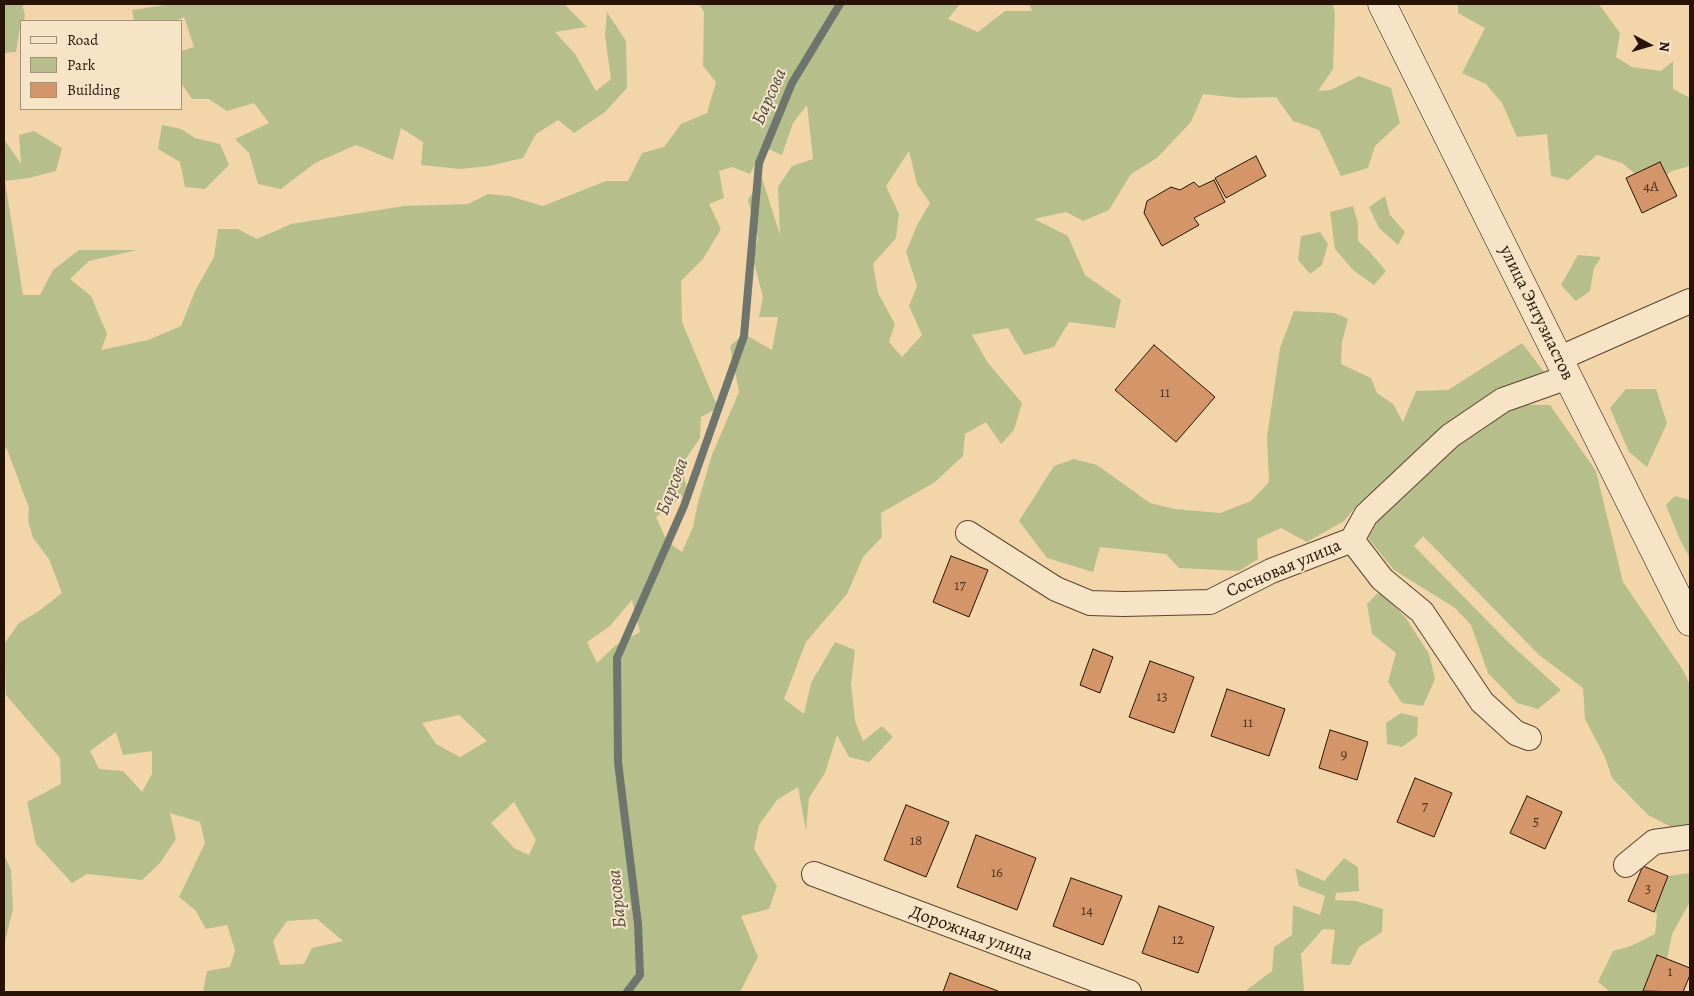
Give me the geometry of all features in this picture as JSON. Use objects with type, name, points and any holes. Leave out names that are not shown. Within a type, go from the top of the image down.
[{"type":"street","name":"улица Энтузиастов","points":[[1382,4],[1690,622]]},
{"type":"street","points":[[1352,540],[1366,515],[1450,436],[1503,400],[1690,301]]},
{"type":"street","name":"Сосновая улица","points":[[968,533],[1056,590],[1090,603],[1106,604],[1210,602],[1271,571],[1352,540],[1382,579],[1422,612],[1482,702],[1516,732],[1529,738]]},
{"type":"street","points":[[1626,865],[1654,842],[1690,837]]},
{"type":"street","name":"Дорожная улица","points":[[814,874],[1129,992]]},
{"type":"green space","points":[[4,4],[22,4],[25,15],[24,20],[20,20],[16,52],[4,53]]},
{"type":"green space","points":[[172,4],[564,4],[587,27],[555,32],[575,54],[596,91],[611,79],[605,35],[607,12],[626,41],[627,88],[605,112],[574,133],[558,120],[536,134],[523,158],[489,166],[460,169],[421,165],[423,142],[401,128],[393,160],[356,145],[315,163],[281,189],[258,184],[249,153],[235,139],[269,123],[254,103],[227,111],[209,99],[192,99],[182,84],[182,51],[194,47],[184,17],[177,20],[134,20],[132,10]]},
{"type":"green space","points":[[699,4],[960,4],[948,19],[978,32],[1005,11],[1032,11],[1029,4],[1333,4],[1335,14],[1333,69],[1318,91],[1331,90],[1359,76],[1391,88],[1400,123],[1375,146],[1368,168],[1341,176],[1319,130],[1293,121],[1276,97],[1239,98],[1203,94],[1191,122],[1157,158],[1131,174],[1109,210],[1083,221],[1066,212],[1034,219],[1068,236],[1085,275],[1121,300],[1115,328],[1069,322],[1054,347],[1024,355],[1008,328],[972,335],[988,363],[1022,403],[1014,430],[1001,444],[986,422],[965,434],[963,456],[935,482],[881,513],[882,537],[863,557],[847,594],[806,642],[784,699],[804,714],[811,683],[835,642],[855,650],[851,684],[855,721],[863,741],[882,726],[893,737],[869,762],[849,757],[837,735],[825,773],[809,798],[806,831],[798,787],[777,800],[759,825],[754,849],[777,886],[769,909],[741,916],[758,957],[740,992],[203,992],[207,971],[230,967],[235,950],[227,925],[206,929],[196,911],[179,897],[205,843],[200,822],[170,813],[176,839],[160,863],[142,880],[87,874],[72,883],[36,844],[27,802],[61,784],[60,758],[6,695],[4,644],[19,623],[39,611],[62,593],[49,559],[33,538],[28,520],[29,508],[6,447],[4,454],[4,139],[21,164],[19,135],[34,131],[62,148],[56,171],[29,178],[5,181],[23,295],[40,295],[53,270],[79,250],[137,250],[89,261],[70,279],[91,296],[107,334],[101,350],[148,340],[181,326],[195,291],[214,257],[218,229],[238,229],[257,239],[291,224],[404,206],[468,204],[488,194],[509,196],[543,206],[606,181],[628,181],[642,153],[664,147],[681,124],[707,113],[716,82],[703,66],[704,12]],"holes":[[[807,105],[813,159],[792,166],[778,187],[780,235],[762,178],[748,200],[758,237],[753,259],[763,297],[759,317],[778,317],[772,350],[744,334],[730,346],[739,392],[712,455],[698,502],[693,527],[682,552],[667,541],[656,517],[688,492],[681,466],[700,438],[701,417],[718,408],[682,322],[681,281],[703,259],[721,229],[709,204],[724,198],[719,171],[732,167],[750,174],[764,147],[782,155],[793,123]],[[909,151],[917,184],[930,203],[917,225],[906,252],[917,286],[909,306],[922,335],[902,357],[889,342],[895,324],[878,293],[873,264],[896,238],[899,214],[886,186]],[[632,600],[640,632],[616,645],[597,663],[587,642],[610,626]],[[459,715],[487,741],[460,757],[436,744],[422,723]],[[116,732],[123,755],[152,751],[152,774],[142,792],[123,771],[99,769],[90,751]],[[514,802],[536,840],[529,855],[514,848],[491,823]],[[317,919],[343,941],[312,948],[304,964],[280,965],[273,941],[287,921]]]},
{"type":"green space","points":[[1458,4],[1599,4],[1620,33],[1616,57],[1632,67],[1661,71],[1673,61],[1673,89],[1690,98],[1690,166],[1672,171],[1650,186],[1622,163],[1597,155],[1568,180],[1551,176],[1547,134],[1517,137],[1502,103],[1486,84],[1462,73],[1485,28],[1458,13]]},
{"type":"green space","points":[[162,125],[181,129],[195,138],[220,144],[229,165],[205,189],[185,187],[180,162],[158,149]]},
{"type":"green space","points":[[1385,196],[1390,215],[1405,232],[1398,245],[1379,228],[1369,207]]},
{"type":"green space","points":[[1353,206],[1358,223],[1358,241],[1386,271],[1374,285],[1353,270],[1335,249],[1330,212]]},
{"type":"green space","points":[[1320,232],[1328,244],[1322,265],[1310,274],[1298,260],[1301,236]]},
{"type":"green space","points":[[1578,255],[1601,257],[1594,268],[1590,291],[1576,301],[1561,285]]},
{"type":"green space","points":[[1294,311],[1335,313],[1348,319],[1342,342],[1341,364],[1371,378],[1377,393],[1393,404],[1403,422],[1416,391],[1448,390],[1522,343],[1544,372],[1496,404],[1550,405],[1596,471],[1623,582],[1683,670],[1690,685],[1690,833],[1685,834],[1648,815],[1612,778],[1605,757],[1585,719],[1583,688],[1539,655],[1423,536],[1414,546],[1507,641],[1561,690],[1538,709],[1517,703],[1488,673],[1471,625],[1455,608],[1394,570],[1368,538],[1397,488],[1359,503],[1344,521],[1307,542],[1281,528],[1257,539],[1258,559],[1239,571],[1179,568],[1166,554],[1100,547],[1093,572],[1047,558],[1019,521],[1054,466],[1074,459],[1097,465],[1150,503],[1174,509],[1220,513],[1251,501],[1269,482],[1267,437],[1280,348]]},
{"type":"green space","points":[[1626,389],[1656,389],[1667,423],[1647,467],[1629,452],[1610,408]]},
{"type":"green space","points":[[1675,496],[1690,500],[1690,558],[1680,540],[1666,505]]},
{"type":"green space","points":[[1380,591],[1406,618],[1429,654],[1435,679],[1423,706],[1402,703],[1388,682],[1396,653],[1372,634],[1367,604]]},
{"type":"green space","points":[[1401,713],[1418,717],[1417,736],[1402,747],[1387,744],[1386,723]]},
{"type":"green space","points":[[4,854],[11,870],[13,909],[4,946]]},
{"type":"green space","points":[[1344,858],[1358,867],[1359,891],[1336,893],[1335,900],[1356,901],[1383,909],[1382,932],[1359,947],[1350,965],[1331,964],[1335,930],[1323,929],[1301,954],[1304,991],[1244,992],[1272,971],[1274,947],[1292,935],[1293,905],[1320,915],[1325,896],[1299,886],[1295,868],[1324,881]]},
{"type":"green space","points":[[1690,873],[1690,902],[1672,934],[1667,959],[1657,955],[1643,991],[1610,992],[1598,982],[1613,951],[1631,946],[1655,934],[1657,914],[1654,912],[1668,876]]},
{"type":"building","points":[[1256,156],[1266,176],[1226,198],[1215,178]]},
{"type":"building","points":[[1660,162],[1677,196],[1642,213],[1626,178]]},
{"type":"building","points":[[1214,180],[1225,202],[1194,218],[1199,225],[1162,246],[1144,213],[1147,201],[1171,187],[1180,190],[1194,182],[1199,187]]},
{"type":"building","points":[[1154,345],[1215,397],[1176,442],[1115,390]]},
{"type":"building","points":[[951,556],[988,570],[969,617],[933,602]]},
{"type":"building","points":[[1093,649],[1113,657],[1100,693],[1080,685]]},
{"type":"building","points":[[1150,661],[1194,677],[1174,733],[1129,717]]},
{"type":"building","points":[[1227,689],[1285,709],[1269,756],[1211,736]]},
{"type":"building","points":[[1330,730],[1368,742],[1357,780],[1319,768]]},
{"type":"building","points":[[1415,778],[1452,793],[1434,837],[1397,822]]},
{"type":"building","points":[[1527,796],[1562,812],[1545,849],[1510,833]]},
{"type":"building","points":[[906,805],[949,822],[926,877],[884,860]]},
{"type":"building","points":[[976,835],[1036,858],[1017,910],[957,887]]},
{"type":"building","points":[[1643,866],[1668,876],[1654,912],[1628,901]]},
{"type":"building","points":[[1071,878],[1122,896],[1103,945],[1053,926]]},
{"type":"building","points":[[1159,906],[1214,927],[1198,973],[1142,953]]},
{"type":"building","points":[[1657,955],[1690,968],[1690,975],[1683,992],[1643,991]]},
{"type":"building","points":[[950,973],[998,991],[998,992],[943,992]]},
{"type":"waterway","name":"Барсова","points":[[627,992],[640,975],[638,924],[618,762],[617,658],[684,506],[744,336],[759,163],[792,83],[840,4]]}]
